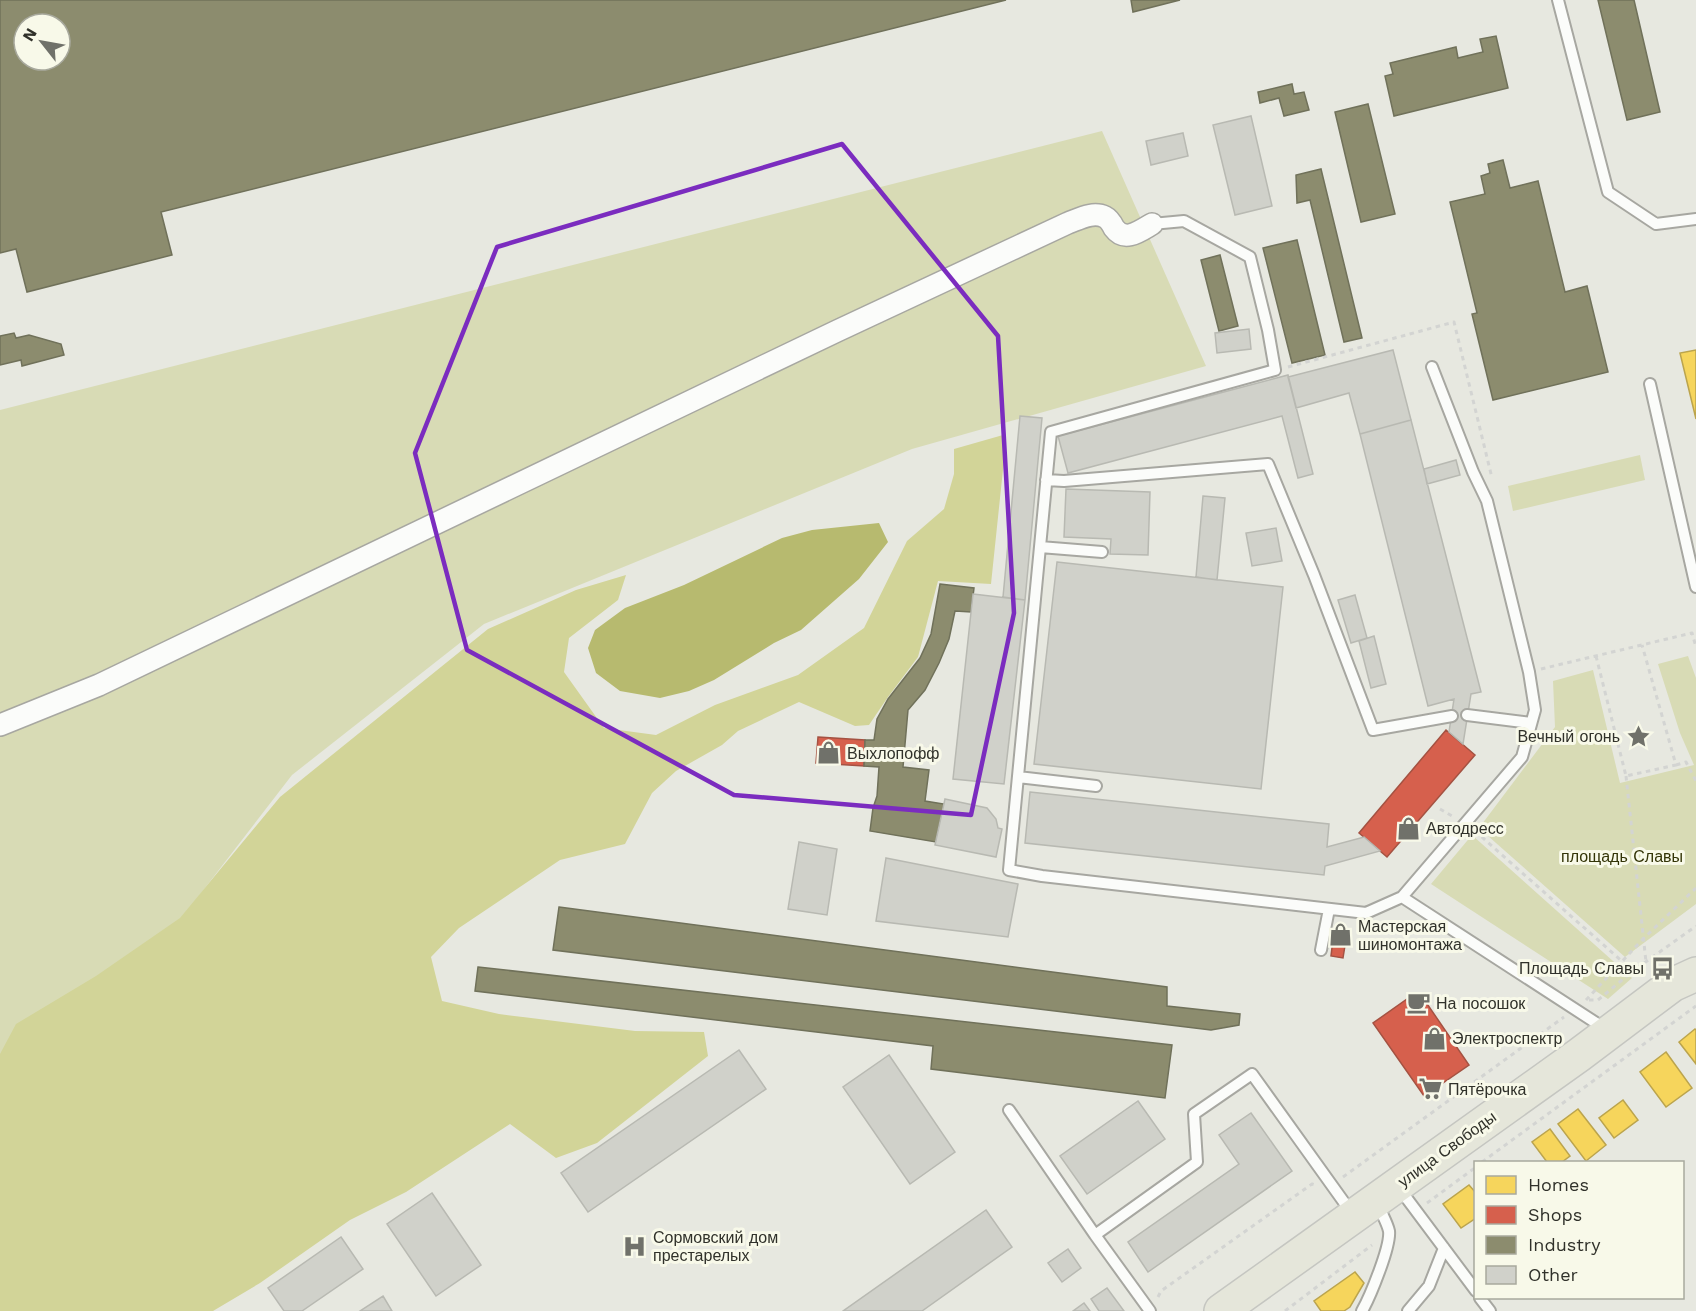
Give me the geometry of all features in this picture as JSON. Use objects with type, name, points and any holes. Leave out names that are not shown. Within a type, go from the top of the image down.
[{"type":"main road","name":"улица Свободы","points":[[1221,1311],[1610,1032],[1688,988]]},
{"type":"street","points":[[0,725],[99,685],[837,331],[1068,223],[1090,215],[1104,217],[1110,221],[1116,231],[1128,236],[1152,224]]},
{"type":"street","name":"улица Свободы","points":[[1688,988],[1696,958]]},
{"type":"lane","points":[[1558,0],[1608,192],[1656,224],[1696,219]]},
{"type":"lane","points":[[1152,224],[1184,221],[1250,257],[1268,330],[1275,370],[1051,432],[1009,870],[1042,876],[1366,913],[1402,897],[1522,757],[1535,710],[1529,672],[1487,501],[1473,472],[1432,368]]},
{"type":"lane","points":[[1650,384],[1696,587]]},
{"type":"lane","points":[[1046,480],[1064,481],[1268,464],[1314,575],[1373,730],[1452,716]]},
{"type":"lane","points":[[1040,547],[1102,552]]},
{"type":"lane","points":[[1467,715],[1531,723]]},
{"type":"lane","points":[[1018,777],[1096,786]]},
{"type":"lane","points":[[1402,897],[1610,1032]]},
{"type":"lane","points":[[1321,950],[1329,909]]},
{"type":"lane","points":[[1095,1235],[1197,1162],[1194,1114],[1252,1074],[1330,1185],[1376,1200],[1444,1248],[1474,1288]]},
{"type":"lane","points":[[1009,1110],[1150,1311]]},
{"type":"lane","points":[[1362,1311],[1383,1260],[1389,1232],[1376,1200]]},
{"type":"lane","points":[[1408,1311],[1429,1286],[1444,1248]]},
{"type":"lane","points":[[1481,1299],[1490,1311]]},
{"type":"path","points":[[1529,672],[1692,633],[1696,647]]},
{"type":"path","points":[[1642,645],[1676,765]]},
{"type":"path","points":[[1596,656],[1626,776],[1646,962]]},
{"type":"path","points":[[1626,776],[1686,762],[1696,781]]},
{"type":"path","points":[[1440,809],[1466,823],[1633,971]]},
{"type":"path","points":[[1156,1301],[1161,1291],[1312,1185],[1330,1185],[1586,1000],[1643,939],[1696,888]]},
{"type":"path","points":[[1586,1000],[1598,1000],[1633,971],[1696,926]]},
{"type":"path","points":[[1483,1161],[1688,988]]},
{"type":"highlighted area","points":[[842,144],[998,336],[1014,613],[971,815],[734,795],[467,650],[415,453],[497,247]]},
{"type":"green space","points":[[1102,131],[1206,366],[912,449],[484,624],[292,775],[0,1154],[0,410]]},
{"type":"green space","points":[[1640,455],[1645,480],[1513,511],[1508,486]]},
{"type":"green space","name":"площадь Славы","points":[[1688,656],[1696,678],[1696,904],[1625,957],[1479,828],[1555,727],[1553,681],[1593,670],[1620,783],[1694,765],[1680,733],[1658,664]]},
{"type":"green space","points":[[1472,835],[1632,978],[1608,999],[1431,884]]},
{"type":"shaded area","points":[[1003,435],[1004,460],[991,584],[938,581],[918,657],[869,725],[855,726],[799,702],[738,731],[722,745],[676,771],[652,793],[625,844],[560,860],[459,928],[431,957],[442,1001],[499,1014],[635,1031],[704,1032],[708,1056],[597,1143],[556,1158],[510,1124],[406,1192],[350,1220],[260,1283],[213,1311],[0,1311],[0,1054],[16,1024],[96,976],[180,918],[280,797],[488,629],[576,590],[626,575],[618,600],[569,638],[564,672],[604,728],[656,735],[715,705],[798,675],[864,628],[907,541],[944,509],[954,474],[954,449]]},
{"type":"shaded area","points":[[879,523],[888,542],[859,579],[801,630],[774,643],[714,680],[689,691],[660,698],[620,691],[596,673],[588,648],[595,630],[625,608],[684,585],[782,538],[812,530]]},
{"type":"building: Homes","points":[[1696,350],[1696,419],[1680,353]]},
{"type":"building: Homes","points":[[1696,1030],[1696,1064],[1679,1042]]},
{"type":"building: Homes","points":[[1666,1052],[1692,1088],[1666,1107],[1640,1072]]},
{"type":"building: Homes","points":[[1623,1100],[1638,1120],[1614,1138],[1599,1118]]},
{"type":"building: Homes","points":[[1578,1109],[1606,1145],[1586,1161],[1558,1124]]},
{"type":"building: Homes","points":[[1550,1129],[1570,1156],[1563,1161],[1546,1161],[1532,1142]]},
{"type":"building: Homes","points":[[1469,1185],[1474,1191],[1474,1219],[1461,1228],[1443,1204]]},
{"type":"building: Homes","points":[[1355,1272],[1364,1283],[1350,1307],[1344,1311],[1321,1311],[1314,1301]]},
{"type":"building: Shops","points":[[1446,730],[1475,755],[1387,857],[1359,833]]},
{"type":"building: Shops","points":[[818,737],[865,740],[864,766],[816,763]]},
{"type":"building: Shops","points":[[1334,931],[1347,933],[1343,958],[1331,956]]},
{"type":"building: Shops","points":[[1421,995],[1469,1065],[1424,1096],[1373,1023],[1407,999],[1410,1003]]},
{"type":"building: Industry","points":[[0,0],[1006,0],[161,212],[172,255],[27,292],[16,249],[0,253]]},
{"type":"building: Industry","points":[[1131,0],[1180,0],[1133,12]]},
{"type":"building: Industry","points":[[1598,0],[1634,0],[1660,112],[1627,120]]},
{"type":"building: Industry","points":[[1496,36],[1508,88],[1394,116],[1385,76],[1393,74],[1390,63],[1456,47],[1458,58],[1483,52],[1480,39]]},
{"type":"building: Industry","points":[[1292,84],[1294,94],[1304,92],[1309,110],[1284,116],[1279,98],[1260,103],[1258,92]]},
{"type":"building: Industry","points":[[1368,104],[1395,214],[1361,222],[1335,112]]},
{"type":"building: Industry","points":[[1503,160],[1510,188],[1538,181],[1565,292],[1587,286],[1608,372],[1493,400],[1472,314],[1477,313],[1450,202],[1485,194],[1481,176],[1490,173],[1488,164]]},
{"type":"building: Industry","points":[[1321,169],[1362,338],[1344,342],[1310,200],[1297,203],[1296,175]]},
{"type":"building: Industry","points":[[1297,240],[1325,355],[1292,363],[1263,248]]},
{"type":"building: Industry","points":[[1220,255],[1238,326],[1219,331],[1201,260]]},
{"type":"building: Industry","points":[[14,333],[16,338],[29,335],[61,344],[64,355],[22,366],[21,360],[0,365],[0,336]]},
{"type":"building: Industry","points":[[940,584],[974,588],[971,612],[955,611],[949,639],[939,663],[925,690],[908,710],[903,767],[929,770],[925,801],[944,804],[936,842],[870,831],[877,796],[879,767],[864,766],[865,740],[874,740],[877,719],[888,699],[920,658],[931,634]]},
{"type":"building: Industry","points":[[559,907],[1167,987],[1167,1006],[1240,1014],[1239,1025],[1211,1030],[553,950]]},
{"type":"building: Industry","points":[[478,967],[1172,1045],[1165,1098],[931,1069],[933,1046],[475,991]]},
{"type":"building: Other","points":[[1251,116],[1272,206],[1235,215],[1213,125]]},
{"type":"building: Other","points":[[1183,133],[1188,156],[1151,165],[1146,141]]},
{"type":"building: Other","points":[[1249,329],[1251,349],[1217,353],[1215,333]]},
{"type":"building: Other","points":[[1393,350],[1411,420],[1360,434],[1349,393],[1296,408],[1288,377]]},
{"type":"building: Other","points":[[1288,375],[1313,474],[1298,478],[1282,416],[1068,473],[1058,436]]},
{"type":"building: Other","points":[[1020,416],[1042,418],[1025,600],[1003,597]]},
{"type":"building: Other","points":[[1411,420],[1481,692],[1471,694],[1463,744],[1449,732],[1454,699],[1428,706],[1360,434]]},
{"type":"building: Other","points":[[1456,460],[1460,475],[1427,484],[1424,469]]},
{"type":"building: Other","points":[[1066,489],[1150,492],[1148,555],[1110,554],[1111,539],[1064,537]]},
{"type":"building: Other","points":[[1203,496],[1225,498],[1217,580],[1196,577]]},
{"type":"building: Other","points":[[1276,528],[1282,561],[1252,566],[1246,533]]},
{"type":"building: Other","points":[[1057,562],[1283,587],[1261,789],[1034,764]]},
{"type":"building: Other","points":[[973,594],[1025,600],[1004,784],[953,779]]},
{"type":"building: Other","points":[[1355,595],[1367,638],[1351,643],[1338,600]]},
{"type":"building: Other","points":[[1374,636],[1386,684],[1371,688],[1359,641]]},
{"type":"building: Other","points":[[1030,792],[1329,824],[1327,847],[1364,837],[1380,851],[1325,866],[1324,875],[1025,843]]},
{"type":"building: Other","points":[[945,799],[987,808],[996,819],[998,828],[1002,829],[996,857],[935,845]]},
{"type":"building: Other","points":[[799,842],[837,849],[827,915],[788,909]]},
{"type":"building: Other","points":[[886,858],[1018,884],[1008,937],[876,921]]},
{"type":"building: Other","points":[[739,1050],[766,1089],[588,1212],[561,1173]]},
{"type":"building: Other","points":[[889,1055],[955,1152],[910,1184],[843,1087]]},
{"type":"building: Other","points":[[1138,1101],[1165,1139],[1087,1194],[1060,1156]]},
{"type":"building: Other","points":[[1251,1113],[1292,1171],[1148,1272],[1128,1242],[1239,1164],[1219,1135]]},
{"type":"building: Other","points":[[432,1193],[481,1265],[436,1296],[387,1224]]},
{"type":"building: Other","points":[[986,1210],[1012,1247],[922,1311],[843,1311]]},
{"type":"building: Other","points":[[341,1237],[363,1269],[302,1311],[284,1311],[268,1288]]},
{"type":"building: Other","points":[[1068,1249],[1081,1268],[1062,1282],[1048,1263]]},
{"type":"building: Other","points":[[1107,1288],[1124,1311],[1099,1311],[1091,1299]]},
{"type":"building: Other","points":[[383,1296],[392,1311],[360,1311]]},
{"type":"building: Other","points":[[1084,1303],[1090,1311],[1073,1311]]},
{"type":"place","name":"Вечный огонь","points":[[1638,736]]},
{"type":"place","name":"Выхлопофф","points":[[829,753]]},
{"type":"place","name":"Автодресс","points":[[1408,828]]},
{"type":"place","name":"Мастерская шиномонтажа","points":[[1340,935]]},
{"type":"place","name":"Площадь Славы","points":[[1662,968]]},
{"type":"place","name":"На посошок","points":[[1418,1003]]},
{"type":"place","name":"Электроспектр","points":[[1434,1038]]},
{"type":"place","name":"Пятёрочка","points":[[1430,1089]]},
{"type":"place","name":"Сормовский дом престарелых","points":[[635,1246]]}]
